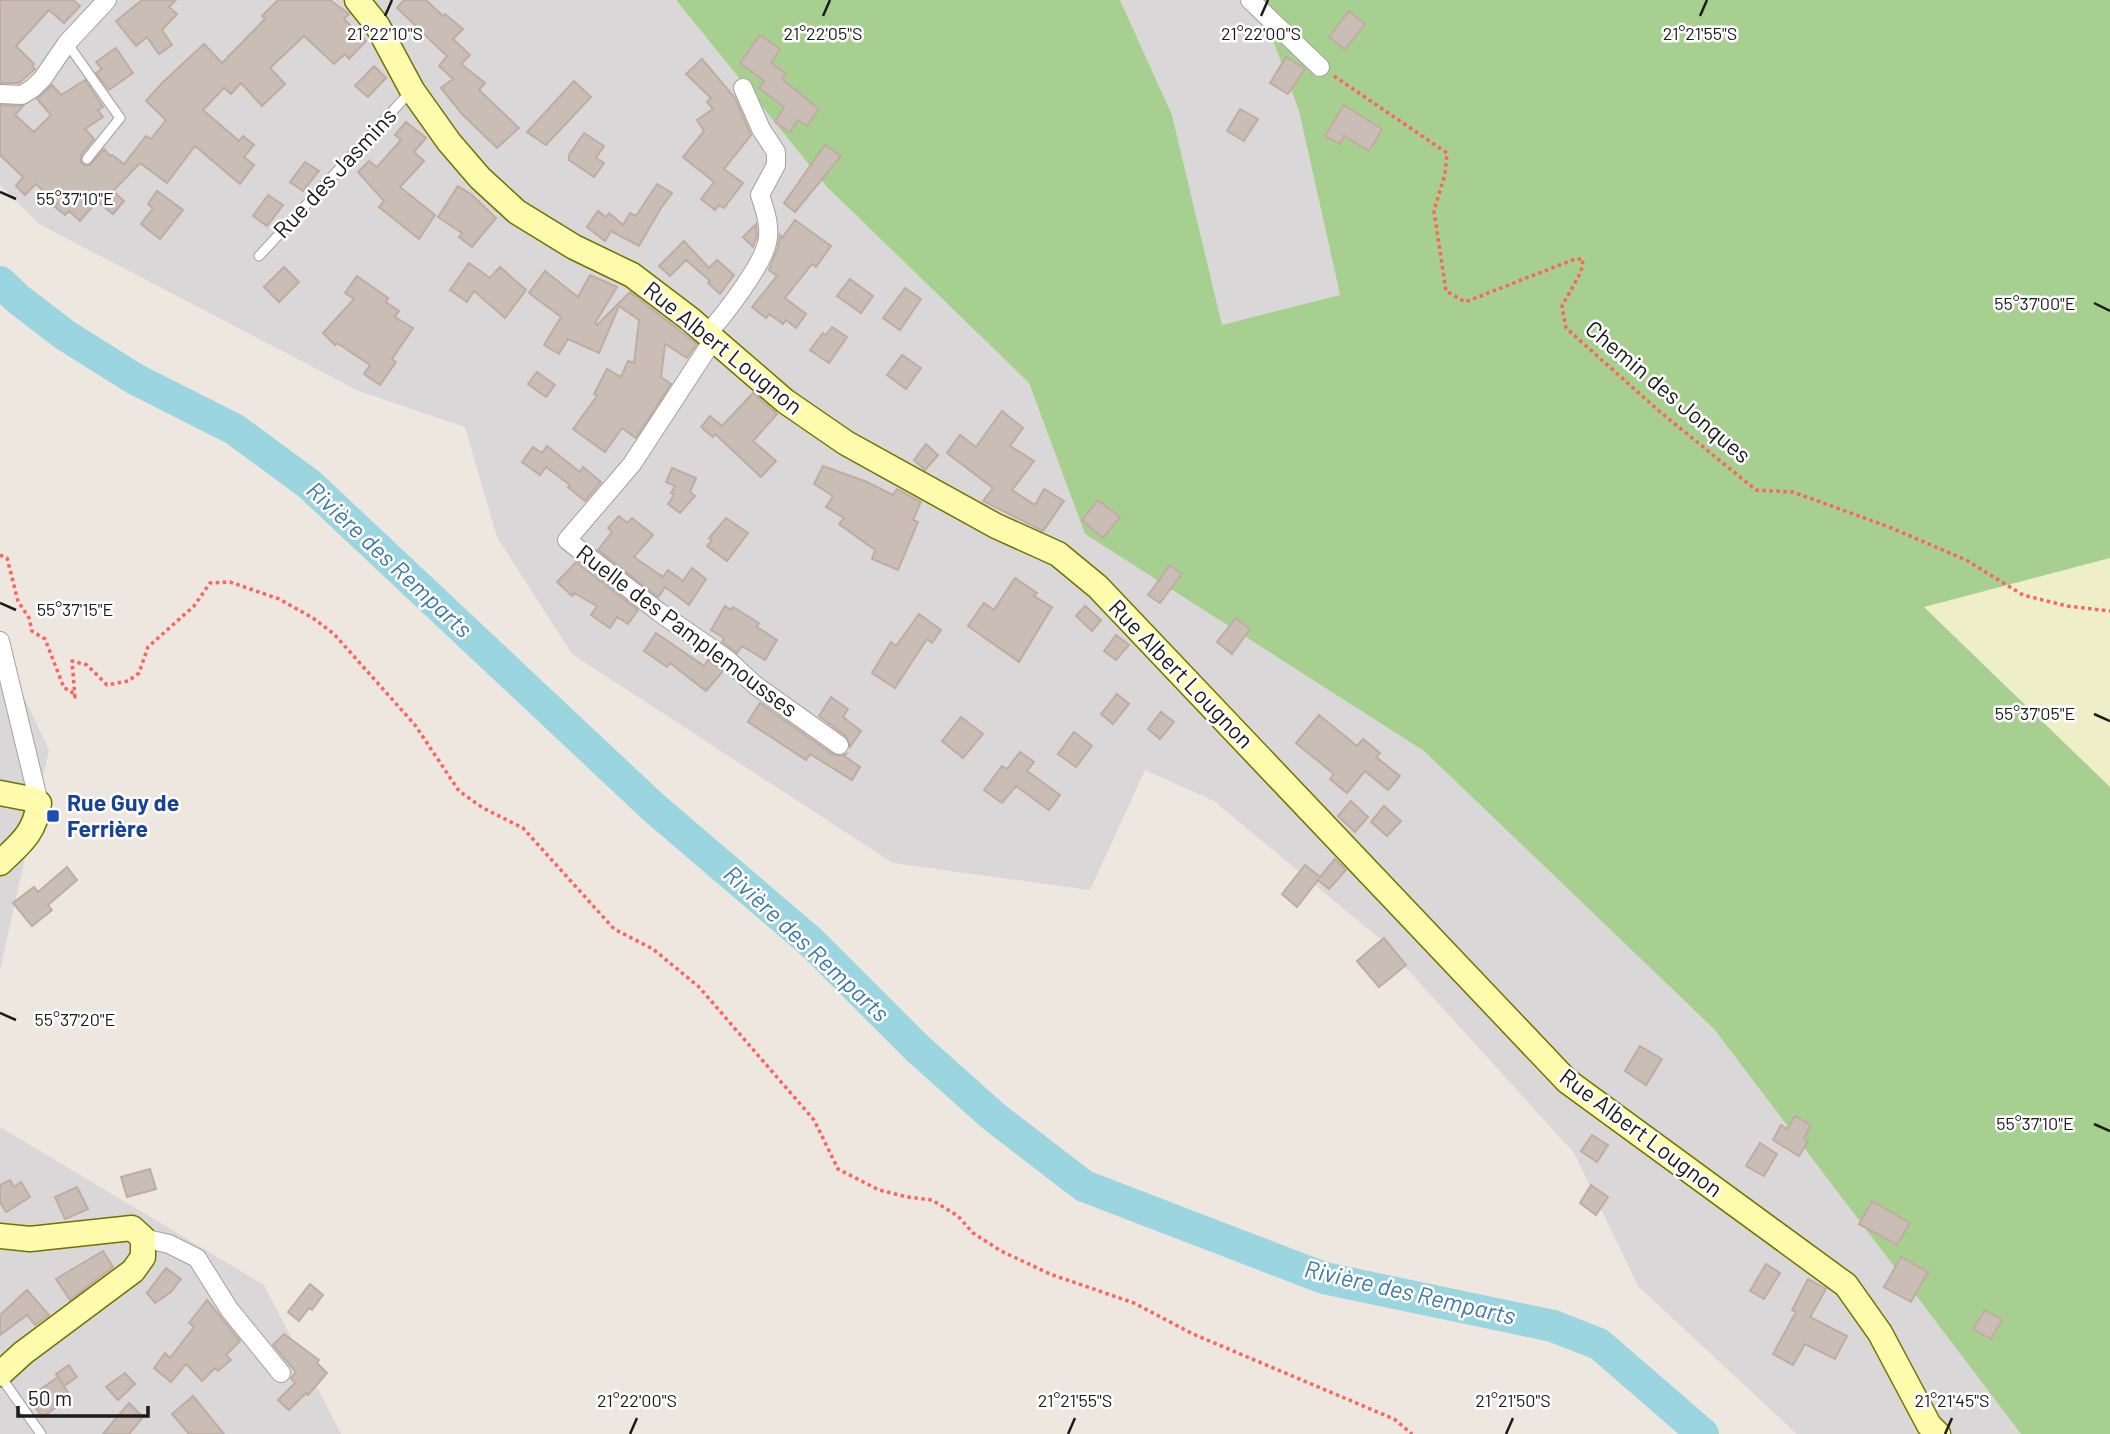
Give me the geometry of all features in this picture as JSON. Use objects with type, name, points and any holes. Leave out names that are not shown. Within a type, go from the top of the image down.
[{"type":"street","points":[[0,94],[22,95],[33,88],[67,43],[107,0]]},
{"type":"street","name":"Rue Albert Lougnon","points":[[357,0],[377,25],[412,90],[449,142],[480,178],[517,212],[574,247],[632,275],[690,319],[785,401],[846,443],[996,526],[1058,554],[1098,587],[1567,1081],[1846,1285],[1880,1334],[1929,1425],[1938,1434]]},
{"type":"street","points":[[1250,0],[1320,67]]},
{"type":"street","points":[[710,338],[763,255],[768,241],[768,223],[760,195],[776,165],[776,152],[761,129],[743,88]]},
{"type":"street","name":"Ruelle des Pamplemousses","points":[[710,338],[632,464],[567,540],[659,612],[729,660],[755,685],[839,745]]},
{"type":"street","points":[[0,641],[39,803],[36,822],[23,841],[0,863]]},
{"type":"street","points":[[0,793],[39,803]]},
{"type":"street","points":[[0,1236],[30,1239],[132,1228],[143,1238],[170,1244],[197,1258],[229,1309],[281,1373]]},
{"type":"street","points":[[0,1375],[23,1353],[133,1271],[143,1257],[143,1238]]},
{"type":"lane","points":[[67,43],[120,118],[87,159]]},
{"type":"lane","name":"Rue des Jasmins","points":[[259,256],[412,90]]},
{"type":"lane","points":[[0,1375],[41,1434]]},
{"type":"path","name":"Chemin des Jonques","points":[[1320,67],[1447,153],[1445,174],[1434,211],[1446,291],[1465,302],[1575,259],[1583,259],[1581,272],[1562,306],[1566,328],[1659,411],[1756,490],[1794,492],[1889,527],[1966,560],[2023,595],[2067,606],[2110,611]]},
{"type":"path","points":[[0,555],[7,558],[18,601],[29,618],[32,631],[45,639],[64,688],[71,691],[75,697],[72,661],[87,664],[107,685],[128,681],[139,673],[148,647],[194,606],[210,583],[230,582],[279,599],[313,618],[334,634],[415,725],[459,791],[483,808],[523,828],[614,929],[653,949],[699,987],[814,1120],[838,1170],[879,1190],[932,1200],[958,1216],[972,1233],[1050,1274],[1133,1303],[1193,1334],[1394,1419],[1412,1434]]},
{"type":"shaded area","points":[[0,0],[676,0],[827,187],[1029,383],[1085,534],[1424,751],[1714,1029],[2021,1434],[1797,1434],[1638,1286],[1574,1153],[1380,939],[1214,801],[1145,770],[1090,890],[893,863],[572,654],[497,537],[465,427],[359,391],[39,224],[0,185]]},
{"type":"shaded area","points":[[1120,0],[1258,0],[1299,111],[1340,296],[1222,325],[1172,115]]},
{"type":"shaded area","points":[[0,646],[49,750],[0,970]]},
{"type":"shaded area","points":[[0,1127],[264,1285],[341,1434],[0,1434]]},
{"type":"green space","points":[[676,0],[1120,0],[1172,115],[1222,325],[1340,295],[1299,111],[1258,0],[2110,0],[2110,558],[1924,607],[2110,787],[2110,1434],[2021,1434],[1714,1029],[1424,751],[1085,534],[1029,383],[827,187]]},
{"type":"green space","points":[[2110,558],[2110,787],[1924,607]]},
{"type":"building","points":[[0,0],[73,0],[80,6],[64,23],[49,10],[16,46],[34,64],[32,66],[35,69],[19,83],[0,83]]},
{"type":"building","points":[[142,0],[176,0],[169,7],[177,14],[162,30],[172,45],[159,54],[147,37],[136,46],[116,21]]},
{"type":"building","points":[[278,0],[330,0],[349,14],[344,19],[366,41],[349,59],[345,54],[334,64],[304,36],[270,68],[285,84],[262,106],[241,83],[231,94],[224,88],[203,110],[239,141],[243,136],[254,145],[244,157],[254,165],[240,184],[195,146],[167,183],[140,163],[113,191],[124,201],[113,214],[97,201],[80,221],[69,211],[65,215],[55,207],[57,204],[36,184],[25,195],[16,186],[23,177],[0,155],[0,105],[23,106],[15,115],[34,132],[51,115],[37,99],[52,85],[61,95],[85,80],[103,107],[98,110],[103,117],[85,129],[94,139],[81,155],[81,162],[85,166],[90,165],[104,149],[124,164],[146,136],[151,139],[166,120],[146,101],[162,83],[204,44],[222,63],[265,19],[262,16]]},
{"type":"building","points":[[404,0],[426,0],[443,16],[445,14],[463,29],[453,39],[470,55],[461,64],[485,83],[479,90],[519,128],[497,148],[462,114],[441,88],[453,79],[439,66],[447,56],[397,8]]},
{"type":"building","points":[[1349,11],[1365,24],[1345,49],[1329,37]]},
{"type":"building","points":[[760,35],[780,49],[771,63],[786,74],[782,79],[819,109],[807,126],[798,120],[790,132],[775,122],[784,107],[759,88],[764,81],[740,63]]},
{"type":"building","points":[[116,48],[133,73],[109,90],[96,73],[102,69],[96,62]]},
{"type":"building","points":[[1286,57],[1305,69],[1288,94],[1270,83]]},
{"type":"building","points":[[702,59],[735,98],[751,135],[724,169],[743,183],[724,208],[719,205],[715,210],[701,199],[714,182],[683,157],[704,131],[697,120],[713,109],[707,102],[711,98],[686,74]]},
{"type":"building","points":[[374,66],[386,78],[368,97],[355,86]]},
{"type":"building","points":[[574,81],[591,97],[546,145],[527,132]]},
{"type":"building","points":[[1344,105],[1382,129],[1369,151],[1344,136],[1340,144],[1325,136]]},
{"type":"building","points":[[1240,109],[1258,119],[1244,141],[1227,131]]},
{"type":"building","points":[[406,122],[426,138],[414,152],[424,161],[400,187],[435,215],[419,239],[379,207],[384,201],[358,172],[369,161],[377,167],[401,140],[395,135]]},
{"type":"building","points":[[584,133],[604,146],[596,158],[604,163],[594,177],[569,160],[569,155]]},
{"type":"building","points":[[825,145],[841,156],[795,212],[784,203]]},
{"type":"building","points":[[305,162],[319,171],[303,191],[290,182]]},
{"type":"building","points":[[657,184],[672,193],[639,246],[611,231],[605,241],[587,227],[598,211],[606,217],[609,213],[623,225],[630,213],[636,216]]},
{"type":"building","points":[[458,186],[472,195],[496,218],[472,247],[459,237],[462,233],[438,217]]},
{"type":"building","points":[[157,191],[183,210],[160,239],[141,224],[153,208],[148,204]]},
{"type":"building","points":[[268,195],[283,205],[267,226],[253,216]]},
{"type":"building","points":[[795,220],[831,246],[816,267],[812,264],[785,298],[806,314],[796,328],[786,320],[783,324],[769,314],[766,318],[752,307],[777,276],[769,270],[780,235],[782,238]]},
{"type":"building","points":[[756,224],[757,236],[753,247],[743,237]]},
{"type":"building","points":[[684,241],[709,268],[717,260],[734,275],[720,294],[708,283],[710,281],[686,260],[670,276],[659,266]]},
{"type":"building","points":[[469,263],[490,278],[500,267],[526,290],[505,318],[474,291],[467,302],[450,290]]},
{"type":"building","points":[[284,267],[299,282],[279,302],[264,287]]},
{"type":"building","points":[[545,271],[578,297],[590,275],[617,287],[595,323],[597,325],[630,292],[697,344],[687,358],[665,344],[661,377],[671,384],[636,438],[622,428],[605,452],[573,429],[597,396],[594,394],[607,369],[621,377],[628,361],[634,363],[639,320],[619,306],[599,353],[568,339],[559,354],[544,345],[561,317],[529,293]]},
{"type":"building","points":[[357,276],[388,298],[386,302],[399,311],[395,317],[413,328],[392,359],[396,362],[380,385],[364,374],[370,365],[337,343],[335,345],[323,333],[354,299],[345,293]]},
{"type":"building","points":[[850,279],[873,296],[861,313],[837,296]]},
{"type":"building","points":[[905,288],[921,299],[900,330],[883,318]]},
{"type":"building","points":[[832,327],[847,337],[829,363],[810,350],[823,333],[826,335]]},
{"type":"building","points":[[902,355],[921,368],[906,389],[887,375]]},
{"type":"building","points":[[537,372],[555,385],[546,397],[528,384]]},
{"type":"building","points":[[753,393],[777,414],[753,441],[776,461],[761,477],[715,434],[713,437],[701,427],[710,416],[722,426]]},
{"type":"building","points":[[1002,411],[1023,428],[1010,446],[1034,461],[1012,490],[1035,505],[1044,489],[1064,501],[1043,531],[983,501],[993,488],[947,453],[960,435],[976,447]]},
{"type":"building","points":[[926,444],[938,455],[925,470],[914,460]]},
{"type":"building","points":[[547,446],[580,472],[583,467],[601,482],[585,501],[568,487],[570,485],[546,467],[540,475],[522,462],[533,447],[542,453]]},
{"type":"building","points":[[823,466],[893,495],[897,489],[921,502],[913,520],[918,522],[898,570],[872,559],[875,550],[839,524],[844,518],[826,507],[833,496],[814,484]]},
{"type":"building","points":[[672,468],[696,478],[690,492],[695,496],[680,513],[668,504],[674,495],[671,493],[675,486],[666,482]]},
{"type":"building","points":[[1098,500],[1120,517],[1103,538],[1082,520]]},
{"type":"building","points":[[619,516],[627,523],[632,518],[653,535],[634,557],[663,577],[668,570],[683,581],[692,568],[706,579],[689,605],[665,587],[658,597],[598,550],[612,532],[608,528]]},
{"type":"building","points":[[726,518],[748,533],[727,561],[707,546],[712,540],[709,538]]},
{"type":"building","points":[[576,562],[638,610],[628,624],[617,617],[610,628],[591,615],[597,606],[574,593],[572,596],[557,582]]},
{"type":"building","points":[[1170,565],[1182,574],[1160,603],[1148,595]]},
{"type":"building","points":[[1015,578],[1037,593],[1034,596],[1052,607],[1019,662],[968,626],[984,603],[994,610]]},
{"type":"building","points":[[725,606],[731,610],[733,607],[759,623],[757,627],[777,640],[765,660],[742,646],[737,653],[722,642],[724,638],[711,630]]},
{"type":"building","points":[[1085,606],[1101,620],[1092,631],[1076,616]]},
{"type":"building","points":[[919,614],[941,630],[932,643],[927,639],[895,688],[872,673],[891,642],[896,646]]},
{"type":"building","points":[[1236,618],[1250,629],[1232,654],[1217,642]]},
{"type":"building","points":[[656,633],[704,666],[708,660],[723,671],[706,691],[670,663],[667,667],[644,651]]},
{"type":"building","points":[[1116,635],[1129,645],[1116,660],[1104,651]]},
{"type":"building","points":[[1117,694],[1129,704],[1113,724],[1101,714]]},
{"type":"building","points":[[831,697],[848,709],[843,717],[861,731],[850,747],[846,736],[819,716]]},
{"type":"building","points":[[760,703],[832,754],[846,754],[844,756],[860,767],[852,780],[810,754],[806,760],[748,722]]},
{"type":"building","points":[[1161,712],[1174,722],[1160,739],[1148,729]]},
{"type":"building","points":[[1319,715],[1357,746],[1363,739],[1380,753],[1376,757],[1400,776],[1388,790],[1365,771],[1347,793],[1330,779],[1334,774],[1296,743]]},
{"type":"building","points":[[961,717],[983,734],[963,758],[942,741]]},
{"type":"building","points":[[1074,732],[1092,746],[1076,767],[1058,754]]},
{"type":"building","points":[[1020,752],[1034,762],[1027,771],[1060,795],[1049,810],[1016,786],[1002,803],[984,790],[1002,766],[1007,769]]},
{"type":"building","points":[[1351,801],[1368,817],[1355,832],[1338,816]]},
{"type":"building","points":[[1384,806],[1401,821],[1387,836],[1371,822]]},
{"type":"building","points":[[1335,859],[1346,870],[1329,889],[1318,880],[1297,907],[1282,894],[1305,865],[1320,877]]},
{"type":"building","points":[[67,867],[77,880],[48,905],[52,910],[32,926],[13,903],[34,887],[38,892]]},
{"type":"building","points":[[1384,938],[1406,965],[1379,987],[1357,961]]},
{"type":"building","points":[[1640,1046],[1662,1059],[1646,1085],[1625,1071]]},
{"type":"building","points":[[1795,1116],[1811,1125],[1804,1138],[1808,1141],[1799,1156],[1773,1140],[1781,1125],[1787,1129]]},
{"type":"building","points":[[1592,1135],[1608,1145],[1597,1162],[1581,1151]]},
{"type":"building","points":[[1760,1143],[1777,1154],[1764,1176],[1746,1166]]},
{"type":"building","points":[[150,1169],[156,1189],[127,1197],[121,1177]]},
{"type":"building","points":[[10,1180],[14,1187],[21,1182],[30,1197],[6,1212],[0,1202],[0,1185]]},
{"type":"building","points":[[1591,1185],[1608,1197],[1596,1215],[1580,1203]]},
{"type":"building","points":[[77,1187],[88,1209],[65,1219],[55,1197]]},
{"type":"building","points":[[1872,1201],[1910,1223],[1897,1245],[1859,1224]]},
{"type":"building","points":[[103,1251],[113,1267],[70,1300],[56,1279]]},
{"type":"building","points":[[1901,1257],[1928,1272],[1911,1302],[1884,1287]]},
{"type":"building","points":[[1766,1264],[1780,1273],[1764,1299],[1750,1291]]},
{"type":"building","points":[[166,1268],[181,1279],[171,1292],[155,1303],[147,1293]]},
{"type":"building","points":[[1808,1279],[1826,1289],[1810,1317],[1847,1336],[1835,1359],[1805,1344],[1793,1365],[1773,1354],[1796,1312],[1792,1310]]},
{"type":"building","points":[[310,1284],[323,1295],[299,1321],[288,1312]]},
{"type":"building","points":[[27,1290],[49,1315],[35,1325],[27,1315],[0,1335],[0,1315]]},
{"type":"building","points":[[207,1300],[240,1341],[226,1355],[231,1360],[218,1371],[215,1368],[202,1381],[186,1364],[171,1382],[154,1368],[165,1353],[170,1358],[194,1327],[189,1323]]},
{"type":"building","points":[[1985,1310],[2002,1320],[1991,1339],[1973,1329]]},
{"type":"building","points":[[284,1334],[319,1360],[317,1363],[327,1373],[308,1395],[306,1393],[289,1410],[278,1400],[295,1383],[291,1378],[296,1372],[273,1345]]},
{"type":"building","points":[[69,1365],[77,1377],[64,1386],[56,1374]]},
{"type":"building","points":[[125,1373],[135,1384],[118,1400],[106,1387]]},
{"type":"building","points":[[58,1377],[71,1397],[42,1417],[34,1405],[46,1396],[41,1389]]},
{"type":"building","points":[[193,1396],[224,1434],[189,1434],[172,1414]]},
{"type":"building","points":[[129,1403],[143,1417],[129,1434],[103,1434]]},
{"type":"waterway","name":"Rivière des Remparts","points":[[0,282],[65,335],[135,379],[234,429],[309,484],[653,807],[811,942],[916,1047],[993,1116],[1084,1186],[1324,1278],[1553,1326],[1599,1344],[1703,1434]]},
{"type":"place","name":"Rue Guy de Ferrière","points":[[53,816]]}]
